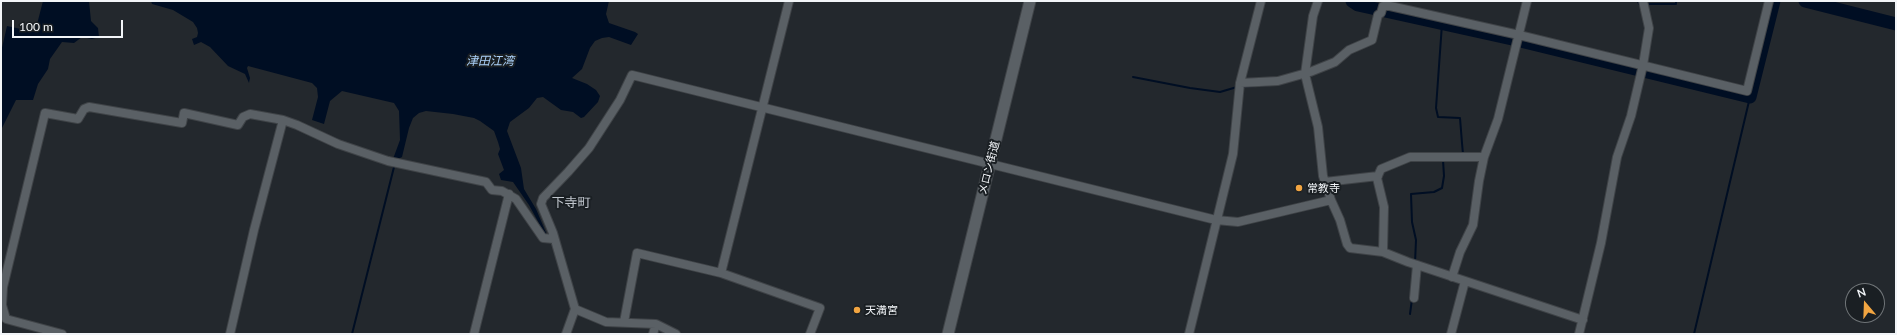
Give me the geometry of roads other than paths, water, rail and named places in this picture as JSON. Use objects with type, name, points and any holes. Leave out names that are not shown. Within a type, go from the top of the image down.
[{"type":"street","points":[[721,273],[789,1]]},
{"type":"street","name":"メロン街道","points":[[948,334],[1030,1]]},
{"type":"street","points":[[1189,334],[1233,154],[1240,83],[1261,1]]},
{"type":"street","points":[[1318,1],[1313,16],[1305,74],[1318,127],[1322,152],[1321,165],[1325,182],[1340,220],[1347,244],[1350,248],[1383,252],[1452,277],[1583,320]]},
{"type":"street","points":[[1452,277],[1460,252],[1473,225],[1484,157],[1498,119],[1527,1]]},
{"type":"street","points":[[1579,334],[1601,243],[1617,157],[1631,116],[1642,69],[1649,28],[1643,1]]},
{"type":"street","points":[[1240,83],[1278,81],[1305,74],[1335,62],[1349,50],[1372,40],[1378,15],[1382,11],[1383,6],[1390,6],[1642,69],[1747,91],[1769,1]]},
{"type":"street","points":[[566,334],[576,309],[554,239],[541,204],[543,198],[589,148],[620,100],[632,75],[763,106],[1216,220],[1238,222],[1331,200]]},
{"type":"street","points":[[62,334],[6,319],[2,305],[3,287],[45,113],[78,119],[84,109],[89,107],[182,123],[184,113],[238,125],[243,117],[250,114],[284,120],[338,144],[381,159],[486,182],[492,190],[509,194],[520,203],[543,238],[554,239]]},
{"type":"street","points":[[230,334],[254,230],[284,120]]},
{"type":"street","points":[[1383,252],[1384,207],[1377,178],[1382,169],[1410,157],[1484,157]]},
{"type":"street","points":[[1325,182],[1378,176]]},
{"type":"street","points":[[474,334],[509,194]]},
{"type":"street","points":[[624,322],[637,253],[721,273],[820,308],[810,334]]},
{"type":"street","points":[[1414,298],[1417,265]]},
{"type":"street","points":[[1451,334],[1465,281]]},
{"type":"street","points":[[576,309],[606,322],[656,324],[676,334]]},
{"type":"street","points":[[653,334],[656,324]]},
{"type":"water","points":[[43,1],[89,1],[91,21],[98,28],[99,37],[92,39],[82,37],[74,43],[62,42],[50,59],[48,69],[38,84],[33,100],[16,100],[1,130],[1,52],[7,26],[35,32]]},
{"type":"water","name":"津田江湾","points":[[151,1],[609,1],[606,14],[609,23],[638,34],[631,45],[609,37],[595,41],[590,48],[582,69],[572,78],[587,84],[596,90],[600,96],[598,102],[584,117],[581,118],[573,112],[561,110],[543,97],[537,98],[529,108],[510,122],[507,131],[521,168],[524,189],[536,209],[547,235],[546,236],[529,205],[513,182],[501,180],[499,174],[504,170],[498,154],[500,149],[498,142],[494,131],[480,121],[474,118],[453,114],[426,111],[419,113],[413,118],[409,128],[402,157],[393,159],[400,140],[399,111],[394,103],[342,91],[330,101],[324,124],[312,120],[318,97],[317,88],[312,83],[248,66],[247,68],[250,78],[249,83],[245,74],[228,66],[210,47],[201,42],[194,45],[192,39],[197,37],[198,33],[193,22],[173,10],[152,4]]},
{"type":"waterway","points":[[1352,1],[1358,5],[1512,39],[1750,97],[1774,1]]},
{"type":"waterway","points":[[1638,1],[1639,4],[1641,4]]},
{"type":"waterway","points":[[1646,4],[1676,4],[1676,1]]},
{"type":"waterway","points":[[1805,1],[1896,24]]},
{"type":"waterway","points":[[1442,24],[1436,108],[1438,117],[1460,118],[1463,154],[1461,154]]},
{"type":"waterway","points":[[1133,77],[1220,92],[1237,87]]},
{"type":"waterway","points":[[1242,87],[1269,85]]},
{"type":"waterway","points":[[1694,334],[1750,97]]},
{"type":"waterway","points":[[1415,263],[1416,240],[1412,222],[1411,194],[1434,192],[1442,188],[1444,176],[1443,160]]},
{"type":"waterway","points":[[352,334],[394,167]]},
{"type":"waterway","points":[[1410,314],[1412,299]]},
{"type":"place","name":"常教寺","points":[[1299,188]]},
{"type":"place","name":"天満宮","points":[[857,310]]},
{"type":"district","name":"下寺町","points":[[571,203]]}]
